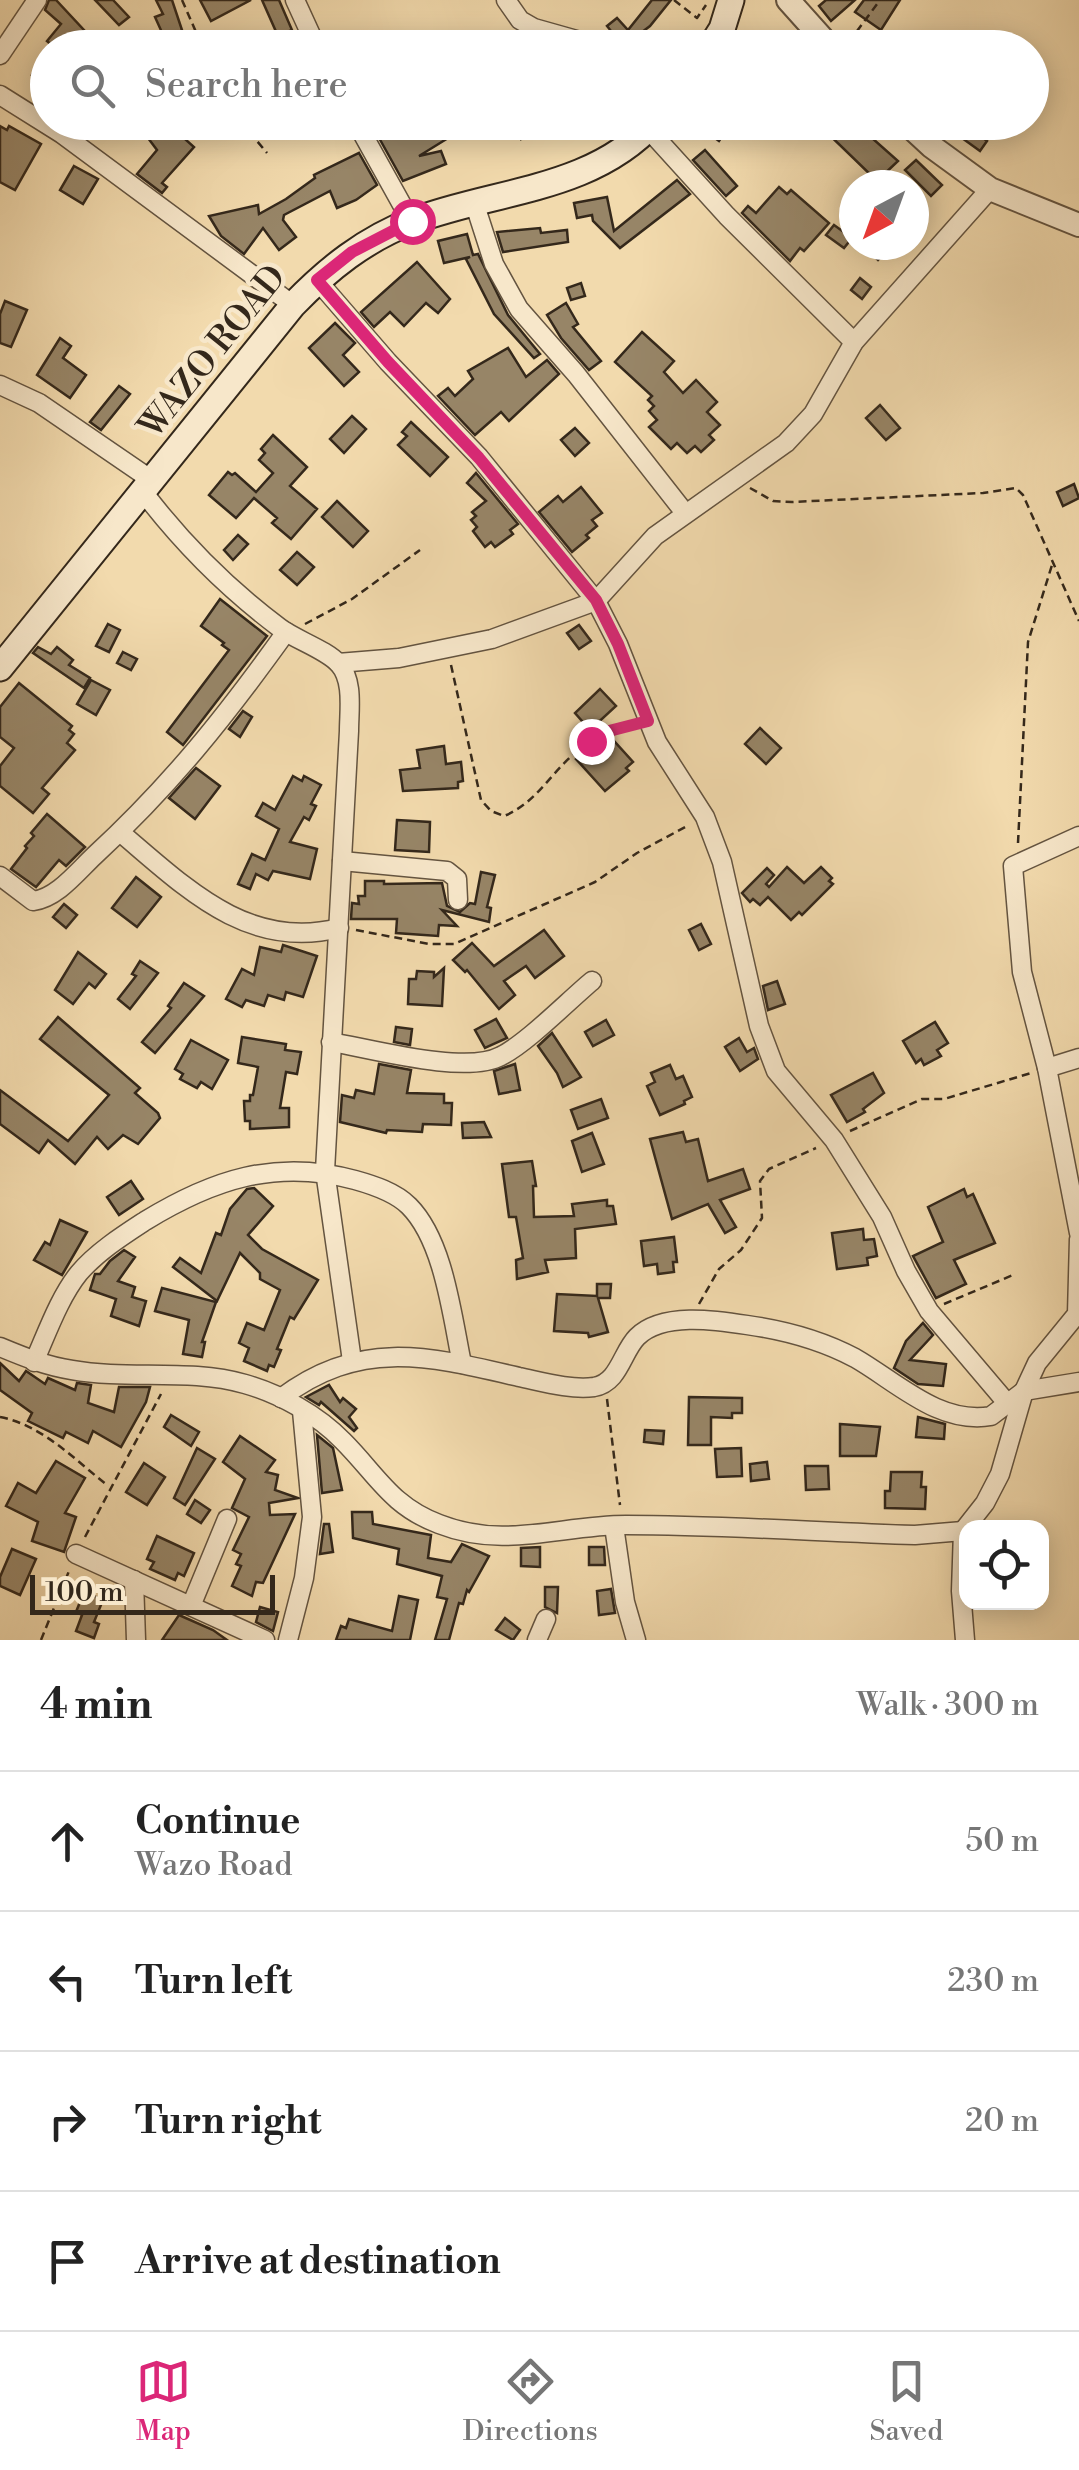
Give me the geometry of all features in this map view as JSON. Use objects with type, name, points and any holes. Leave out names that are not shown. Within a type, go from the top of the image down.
[{"type":"main road","points":[[721,30],[731,0]]},
{"type":"main road","name":"WAZO ROAD","points":[[0,668],[317,280],[352,252],[412,221],[558,182],[619,153],[634,140]]},
{"type":"street","points":[[0,55],[37,0]]},
{"type":"street","points":[[295,0],[309,30]]},
{"type":"street","points":[[506,0],[520,20],[541,30]]},
{"type":"street","points":[[788,0],[815,30]]},
{"type":"street","points":[[0,96],[30,114]]},
{"type":"street","points":[[70,140],[294,305]]},
{"type":"street","points":[[366,140],[412,221]]},
{"type":"street","points":[[663,140],[727,216],[854,342]]},
{"type":"street","points":[[924,140],[990,189],[1079,225]]},
{"type":"street","points":[[0,385],[39,403],[148,487],[171,528],[208,566],[286,632],[338,663],[370,662],[447,649],[492,639],[596,600],[654,536],[786,443],[813,414],[854,342],[990,189]]},
{"type":"street","points":[[474,202],[494,264],[519,310],[576,374],[685,512]]},
{"type":"street","points":[[317,280],[479,458],[596,600],[648,721],[704,816],[722,862],[759,1026],[776,1071],[834,1140],[882,1217],[929,1310],[1008,1403]]},
{"type":"street","points":[[0,876],[18,893],[33,901],[42,900],[121,832],[223,720],[286,632]]},
{"type":"street","points":[[338,663],[349,694],[340,928],[324,1171],[352,1361]]},
{"type":"street","points":[[121,832],[201,898],[262,930],[312,935],[340,928]]},
{"type":"street","points":[[971,1520],[1000,1474],[1024,1391],[1037,1363],[1077,1314],[1079,1236],[1047,1068],[1022,972],[1013,866],[1079,836]]},
{"type":"street","points":[[342,861],[447,871],[457,879],[458,900]]},
{"type":"street","points":[[331,1042],[451,1062],[488,1062],[510,1052],[592,981]]},
{"type":"street","points":[[1047,1068],[1079,1058]]},
{"type":"street","points":[[34,1362],[79,1274],[118,1238],[213,1185],[252,1173],[324,1171],[378,1186],[408,1205],[428,1234],[443,1278],[462,1364]]},
{"type":"street","points":[[281,1398],[331,1367],[401,1356],[462,1364],[572,1387],[596,1387],[616,1373],[635,1339],[646,1330],[693,1320],[747,1325],[801,1337],[853,1357],[950,1414],[991,1416],[1024,1391],[1079,1382]]},
{"type":"street","points":[[0,1347],[34,1362],[73,1370],[200,1376],[244,1384],[281,1398],[332,1430],[382,1489],[406,1509],[440,1525],[479,1535],[526,1537],[619,1526],[915,1535],[959,1531]]},
{"type":"street","points":[[288,1640],[304,1578],[312,1517],[302,1411]]},
{"type":"street","points":[[991,1416],[1012,1436]]},
{"type":"street","points":[[191,1606],[227,1519]]},
{"type":"street","points":[[619,1526],[625,1602],[636,1640]]},
{"type":"street","points":[[76,1554],[265,1640]]},
{"type":"street","points":[[134,1580],[136,1640]]},
{"type":"street","points":[[962,1610],[965,1640]]},
{"type":"street","points":[[537,1640],[546,1620]]},
{"type":"path","points":[[182,0],[195,30]]},
{"type":"path","points":[[674,0],[697,18],[710,0]]},
{"type":"path","points":[[855,30],[880,0]]},
{"type":"path","points":[[256,140],[267,154]]},
{"type":"path","points":[[736,478],[759,496],[792,502],[1016,488],[1079,621]]},
{"type":"path","points":[[286,632],[352,599],[420,550]]},
{"type":"path","points":[[1013,866],[1017,856],[1028,642],[1052,564]]},
{"type":"path","points":[[447,649],[481,800],[504,816],[542,790],[572,755],[591,741],[609,731],[648,721]]},
{"type":"path","points":[[340,928],[429,944],[454,944],[595,882],[704,816]]},
{"type":"path","points":[[693,1320],[707,1284],[754,1234],[762,1218],[760,1181],[770,1169],[922,1099],[944,1099],[1047,1068]]},
{"type":"path","points":[[929,1310],[1013,1274]]},
{"type":"path","points":[[41,1640],[76,1554],[171,1375]]},
{"type":"path","points":[[606,1383],[619,1526]]},
{"type":"path","points":[[0,1417],[18,1420],[40,1432],[110,1487]]},
{"type":"building","points":[[49,0],[56,0],[84,30],[56,30],[61,24],[45,10]]},
{"type":"building","points":[[95,0],[113,0],[129,17],[119,25]]},
{"type":"building","points":[[156,0],[172,0],[182,30],[161,30],[155,17],[163,14]]},
{"type":"building","points":[[200,0],[251,0],[211,21]]},
{"type":"building","points":[[262,0],[279,0],[292,30],[275,30]]},
{"type":"building","points":[[652,0],[671,0],[645,30],[628,30]]},
{"type":"building","points":[[826,0],[855,0],[831,21],[819,6]]},
{"type":"building","points":[[864,0],[900,0],[881,30],[855,12]]},
{"type":"building","points":[[617,18],[628,30],[610,30],[607,26]]},
{"type":"building","points":[[0,126],[7,130],[9,126],[41,144],[15,190],[0,182]]},
{"type":"building","points":[[150,140],[186,140],[194,147],[162,183],[167,187],[162,193],[137,174],[157,150]]},
{"type":"building","points":[[380,140],[445,140],[419,156],[441,151],[446,164],[403,181]]},
{"type":"building","points":[[835,140],[874,140],[898,161],[889,170],[866,170]]},
{"type":"building","points":[[965,140],[986,140],[980,151]]},
{"type":"building","points":[[705,150],[737,186],[726,196],[693,160]]},
{"type":"building","points":[[359,153],[377,185],[337,208],[330,191],[284,215],[283,220],[296,237],[279,250],[263,228],[244,254],[221,236],[209,216],[258,205],[259,214],[286,199],[314,175]]},
{"type":"building","points":[[916,160],[926,170],[905,170]]},
{"type":"building","points":[[74,166],[98,179],[83,204],[60,190]]},
{"type":"building","points":[[929,172],[942,185],[929,194]]},
{"type":"building","points":[[677,180],[690,194],[620,248],[593,221],[592,215],[577,218],[574,203],[607,197],[614,231]]},
{"type":"building","points":[[779,187],[787,194],[791,190],[829,223],[790,261],[742,213],[748,206],[756,213]]},
{"type":"building","points":[[834,225],[839,229],[839,244],[826,235]]},
{"type":"building","points":[[540,228],[541,233],[567,230],[568,242],[503,252],[497,232]]},
{"type":"building","points":[[467,234],[473,255],[478,254],[508,315],[540,354],[534,358],[494,314],[466,259],[470,257],[444,263],[438,241]]},
{"type":"building","points":[[417,262],[450,299],[438,313],[426,303],[404,326],[390,312],[374,327],[361,312]]},
{"type":"building","points":[[860,278],[871,287],[862,299],[851,290]]},
{"type":"building","points":[[581,283],[585,296],[571,300],[567,288]]},
{"type":"building","points":[[5,301],[27,310],[11,347],[0,343],[0,314]]},
{"type":"building","points":[[566,303],[578,324],[573,327],[601,361],[589,370],[547,315]]},
{"type":"building","points":[[335,323],[355,343],[343,355],[359,372],[344,386],[309,348]]},
{"type":"building","points":[[642,332],[674,361],[664,372],[683,393],[696,380],[717,402],[707,412],[720,425],[709,435],[714,440],[701,452],[695,446],[687,453],[677,443],[671,449],[649,427],[657,420],[649,411],[654,406],[648,400],[652,396],[615,362]]},
{"type":"building","points":[[60,338],[71,346],[63,358],[86,375],[70,398],[37,375]]},
{"type":"building","points":[[508,348],[526,377],[547,360],[559,374],[509,421],[501,412],[475,435],[438,396],[448,388],[455,396],[473,379],[468,371]]},
{"type":"building","points":[[119,386],[130,394],[101,430],[90,422]]},
{"type":"building","points":[[880,405],[900,428],[886,440],[866,418]]},
{"type":"building","points":[[352,416],[366,429],[344,453],[330,439]]},
{"type":"building","points":[[411,422],[448,457],[430,476],[398,445],[407,436],[402,432]]},
{"type":"building","points":[[575,428],[589,443],[575,456],[561,440]]},
{"type":"building","points":[[273,435],[307,467],[290,486],[317,509],[291,539],[272,523],[277,518],[254,498],[236,518],[209,495],[228,472],[235,473],[256,492],[273,473],[259,460],[265,453],[261,449]]},
{"type":"building","points":[[476,473],[518,524],[510,530],[513,534],[495,547],[491,542],[485,547],[473,531],[477,527],[471,520],[476,516],[472,512],[486,501],[467,483]]},
{"type":"building","points":[[1074,484],[1079,498],[1063,506],[1057,492]]},
{"type":"building","points":[[581,487],[602,513],[592,520],[597,526],[586,535],[589,538],[572,552],[539,512],[558,496],[563,502]]},
{"type":"building","points":[[337,501],[368,531],[353,547],[322,517]]},
{"type":"building","points":[[238,535],[248,544],[233,560],[224,550]]},
{"type":"building","points":[[297,552],[314,567],[297,585],[280,570]]},
{"type":"building","points":[[220,599],[267,636],[183,745],[167,732],[229,650],[201,626]]},
{"type":"building","points":[[108,624],[120,630],[109,652],[96,646]]},
{"type":"building","points":[[579,625],[591,641],[579,649],[567,633]]},
{"type":"building","points":[[38,647],[51,654],[57,647],[73,660],[69,665],[90,678],[84,688],[33,653]]},
{"type":"building","points":[[123,652],[137,659],[131,670],[117,663]]},
{"type":"building","points":[[91,680],[110,690],[96,715],[77,704]]},
{"type":"building","points":[[19,683],[72,726],[69,730],[74,734],[67,743],[75,750],[42,788],[49,794],[33,813],[0,786],[0,766],[14,748],[0,737],[0,707]]},
{"type":"building","points":[[600,689],[616,706],[590,730],[575,713]]},
{"type":"building","points":[[243,711],[252,717],[240,737],[229,729]]},
{"type":"building","points":[[760,728],[781,748],[766,764],[745,744]]},
{"type":"building","points":[[606,732],[633,762],[626,768],[629,771],[605,791],[576,759]]},
{"type":"building","points":[[444,746],[446,764],[461,762],[463,781],[458,782],[458,788],[403,791],[400,770],[420,768],[417,750]]},
{"type":"building","points":[[196,768],[220,786],[195,819],[169,798]]},
{"type":"building","points":[[293,776],[302,781],[304,776],[321,785],[311,804],[316,806],[309,820],[304,817],[290,842],[317,849],[310,879],[273,871],[268,880],[256,874],[250,889],[238,884],[252,854],[265,860],[279,829],[256,816],[263,803],[275,810]]},
{"type":"building","points":[[47,814],[85,847],[66,866],[59,860],[36,887],[11,869]]},
{"type":"building","points":[[397,820],[430,822],[429,852],[395,850]]},
{"type":"building","points":[[787,867],[804,883],[821,867],[833,884],[802,915],[799,912],[791,920],[768,897],[760,905],[753,899],[750,902],[742,893],[767,868],[774,875],[766,884],[769,887]]},
{"type":"building","points":[[481,872],[495,875],[487,907],[491,908],[489,922],[442,910],[457,926],[439,925],[438,936],[396,933],[397,919],[351,919],[352,903],[359,904],[358,896],[365,896],[365,881],[442,883],[447,906],[460,912],[470,903],[475,904]]},
{"type":"building","points":[[136,877],[161,897],[137,927],[112,908]]},
{"type":"building","points":[[64,904],[77,915],[66,928],[53,917]]},
{"type":"building","points":[[701,924],[711,944],[699,950],[689,930]]},
{"type":"building","points":[[544,930],[564,956],[535,978],[526,966],[504,981],[515,995],[499,1009],[467,970],[453,960],[472,943],[494,966]]},
{"type":"building","points":[[283,945],[317,956],[303,997],[286,992],[284,1000],[268,995],[264,1006],[246,1000],[242,1007],[226,999],[242,969],[254,975],[260,947],[281,952]]},
{"type":"building","points":[[78,952],[106,974],[95,988],[89,983],[73,1004],[55,990]]},
{"type":"building","points":[[140,961],[158,973],[130,1009],[118,999],[136,976],[132,974]]},
{"type":"building","points":[[444,968],[442,1006],[408,1004],[409,979],[416,979],[417,971],[434,972],[434,977]]},
{"type":"building","points":[[777,981],[785,1004],[768,1010],[763,986]]},
{"type":"building","points":[[184,983],[204,996],[155,1053],[142,1042],[171,1008],[168,1006]]},
{"type":"building","points":[[58,1017],[140,1088],[135,1093],[158,1113],[160,1118],[138,1144],[123,1135],[108,1149],[97,1137],[75,1164],[48,1140],[39,1153],[0,1124],[0,1090],[68,1141],[109,1095],[40,1039]]},
{"type":"building","points":[[496,1019],[507,1038],[485,1048],[475,1030]]},
{"type":"building","points":[[606,1020],[614,1035],[593,1046],[585,1032]]},
{"type":"building","points":[[935,1022],[948,1043],[937,1050],[941,1056],[924,1065],[921,1059],[916,1063],[903,1041]]},
{"type":"building","points":[[396,1027],[412,1029],[410,1045],[394,1042]]},
{"type":"building","points":[[552,1033],[581,1077],[563,1087],[538,1046]]},
{"type":"building","points":[[242,1037],[286,1044],[285,1050],[301,1052],[297,1074],[286,1072],[280,1108],[289,1108],[289,1127],[250,1129],[250,1121],[245,1121],[244,1101],[250,1101],[253,1095],[258,1067],[238,1063]]},
{"type":"building","points":[[739,1038],[747,1052],[754,1048],[758,1059],[740,1071],[725,1047]]},
{"type":"building","points":[[191,1040],[228,1060],[212,1089],[201,1082],[197,1088],[180,1079],[183,1074],[175,1069]]},
{"type":"building","points":[[379,1064],[411,1070],[407,1093],[444,1094],[444,1103],[452,1103],[451,1125],[423,1124],[422,1132],[386,1133],[340,1122],[342,1095],[354,1098],[356,1090],[374,1094]]},
{"type":"building","points":[[515,1064],[520,1090],[499,1094],[494,1071]]},
{"type":"building","points":[[670,1065],[676,1079],[683,1076],[692,1097],[660,1115],[647,1086],[655,1082],[651,1073]]},
{"type":"building","points":[[873,1073],[884,1093],[863,1109],[865,1112],[847,1122],[831,1095]]},
{"type":"building","points":[[601,1099],[608,1118],[578,1129],[571,1110]]},
{"type":"building","points":[[484,1122],[491,1137],[463,1138],[462,1123]]},
{"type":"building","points":[[683,1132],[686,1142],[698,1139],[708,1181],[743,1169],[750,1189],[720,1200],[736,1227],[725,1233],[708,1204],[672,1219],[650,1139]]},
{"type":"building","points":[[592,1133],[604,1164],[582,1172],[572,1141]]},
{"type":"building","points":[[532,1161],[536,1186],[534,1217],[574,1216],[572,1204],[607,1200],[607,1206],[613,1206],[616,1224],[575,1229],[576,1258],[545,1260],[548,1272],[517,1279],[516,1260],[523,1258],[516,1217],[509,1217],[502,1164]]},
{"type":"building","points":[[131,1181],[143,1199],[119,1215],[107,1197]]},
{"type":"building","points":[[254,1188],[273,1206],[248,1235],[262,1249],[318,1280],[294,1319],[290,1317],[274,1367],[269,1365],[267,1371],[244,1361],[249,1348],[239,1343],[247,1323],[264,1330],[280,1290],[260,1279],[260,1273],[240,1253],[217,1301],[173,1267],[180,1258],[201,1273],[230,1209],[247,1189]]},
{"type":"building","points":[[964,1189],[967,1197],[973,1194],[995,1243],[954,1260],[966,1284],[936,1298],[913,1256],[943,1242],[928,1207]]},
{"type":"building","points":[[60,1220],[87,1232],[62,1275],[34,1260],[45,1242],[50,1245]]},
{"type":"building","points":[[863,1229],[864,1240],[874,1239],[877,1256],[867,1258],[868,1265],[837,1269],[832,1233]]},
{"type":"building","points":[[674,1237],[674,1272],[658,1274],[657,1264],[644,1266],[641,1241]]},
{"type":"building","points":[[124,1250],[135,1257],[118,1281],[135,1287],[132,1297],[146,1301],[139,1326],[111,1316],[116,1299],[90,1290],[95,1274],[100,1274]]},
{"type":"building","points":[[597,1284],[611,1284],[610,1298],[598,1298],[608,1332],[589,1337],[588,1333],[554,1331],[557,1294],[597,1296]]},
{"type":"building","points":[[162,1288],[216,1302],[202,1342],[202,1357],[183,1354],[189,1320],[155,1311]]},
{"type":"building","points":[[923,1323],[933,1335],[910,1360],[946,1364],[943,1386],[918,1384],[894,1368],[906,1341]]},
{"type":"building","points":[[0,1363],[19,1381],[26,1371],[45,1384],[48,1378],[75,1390],[77,1383],[91,1385],[88,1403],[114,1412],[119,1387],[150,1387],[121,1447],[93,1431],[88,1443],[66,1432],[63,1438],[28,1421],[32,1413],[0,1390]]},
{"type":"building","points":[[329,1385],[340,1402],[343,1398],[356,1409],[349,1417],[357,1428],[354,1431],[321,1402],[319,1405],[306,1397]]},
{"type":"building","points":[[689,1397],[742,1398],[742,1413],[732,1413],[732,1418],[711,1417],[711,1445],[688,1445]]},
{"type":"building","points":[[171,1415],[199,1432],[191,1446],[164,1427]]},
{"type":"building","points":[[918,1417],[945,1424],[944,1439],[916,1437]]},
{"type":"building","points":[[840,1424],[880,1427],[876,1456],[840,1456]]},
{"type":"building","points":[[645,1430],[664,1431],[663,1444],[644,1442]]},
{"type":"building","points":[[317,1435],[333,1448],[342,1490],[322,1493]]},
{"type":"building","points":[[240,1436],[275,1460],[266,1472],[278,1475],[275,1490],[298,1498],[269,1503],[270,1515],[295,1514],[263,1583],[256,1582],[252,1596],[232,1586],[241,1566],[236,1564],[241,1554],[233,1550],[249,1517],[232,1508],[245,1479],[223,1462]]},
{"type":"building","points":[[197,1448],[215,1459],[185,1505],[174,1498]]},
{"type":"building","points":[[741,1448],[742,1476],[717,1477],[715,1449]]},
{"type":"building","points":[[56,1461],[85,1478],[65,1513],[76,1517],[64,1552],[32,1541],[38,1522],[6,1506],[18,1483],[36,1493]]},
{"type":"building","points":[[767,1462],[769,1479],[751,1481],[750,1464]]},
{"type":"building","points":[[144,1463],[165,1477],[147,1505],[126,1492]]},
{"type":"building","points":[[805,1466],[828,1466],[829,1489],[806,1490]]},
{"type":"building","points":[[891,1472],[922,1472],[925,1509],[885,1508]]},
{"type":"building","points":[[195,1500],[210,1510],[201,1523],[187,1514]]},
{"type":"building","points":[[352,1512],[372,1512],[373,1524],[431,1535],[428,1558],[451,1562],[462,1544],[489,1556],[467,1590],[463,1604],[459,1603],[449,1640],[435,1640],[447,1599],[437,1597],[442,1576],[397,1564],[399,1549],[353,1538]]},
{"type":"building","points":[[324,1524],[329,1524],[333,1552],[320,1554]]},
{"type":"building","points":[[157,1536],[194,1553],[184,1576],[178,1573],[175,1580],[150,1569],[154,1562],[147,1559]]},
{"type":"building","points":[[540,1547],[540,1567],[521,1566],[521,1548]]},
{"type":"building","points":[[589,1547],[604,1547],[605,1565],[589,1565]]},
{"type":"building","points":[[12,1549],[36,1559],[20,1595],[0,1586]]},
{"type":"building","points":[[545,1587],[558,1587],[557,1613],[545,1607]]},
{"type":"building","points":[[611,1589],[615,1613],[599,1615],[597,1591]]},
{"type":"building","points":[[84,1592],[103,1600],[94,1622],[99,1624],[94,1638],[76,1631],[82,1615],[76,1612]]},
{"type":"building","points":[[399,1596],[418,1600],[410,1640],[336,1640],[341,1626],[346,1628],[349,1619],[392,1631]]},
{"type":"building","points":[[260,1607],[278,1612],[273,1631],[256,1622]]},
{"type":"building","points":[[179,1615],[213,1630],[227,1640],[162,1640]]},
{"type":"building","points":[[505,1618],[520,1630],[513,1640],[496,1630]]},
{"type":"route","points":[[412,221],[352,252],[317,280],[479,458],[596,600],[648,721],[609,731],[591,741]]}]
